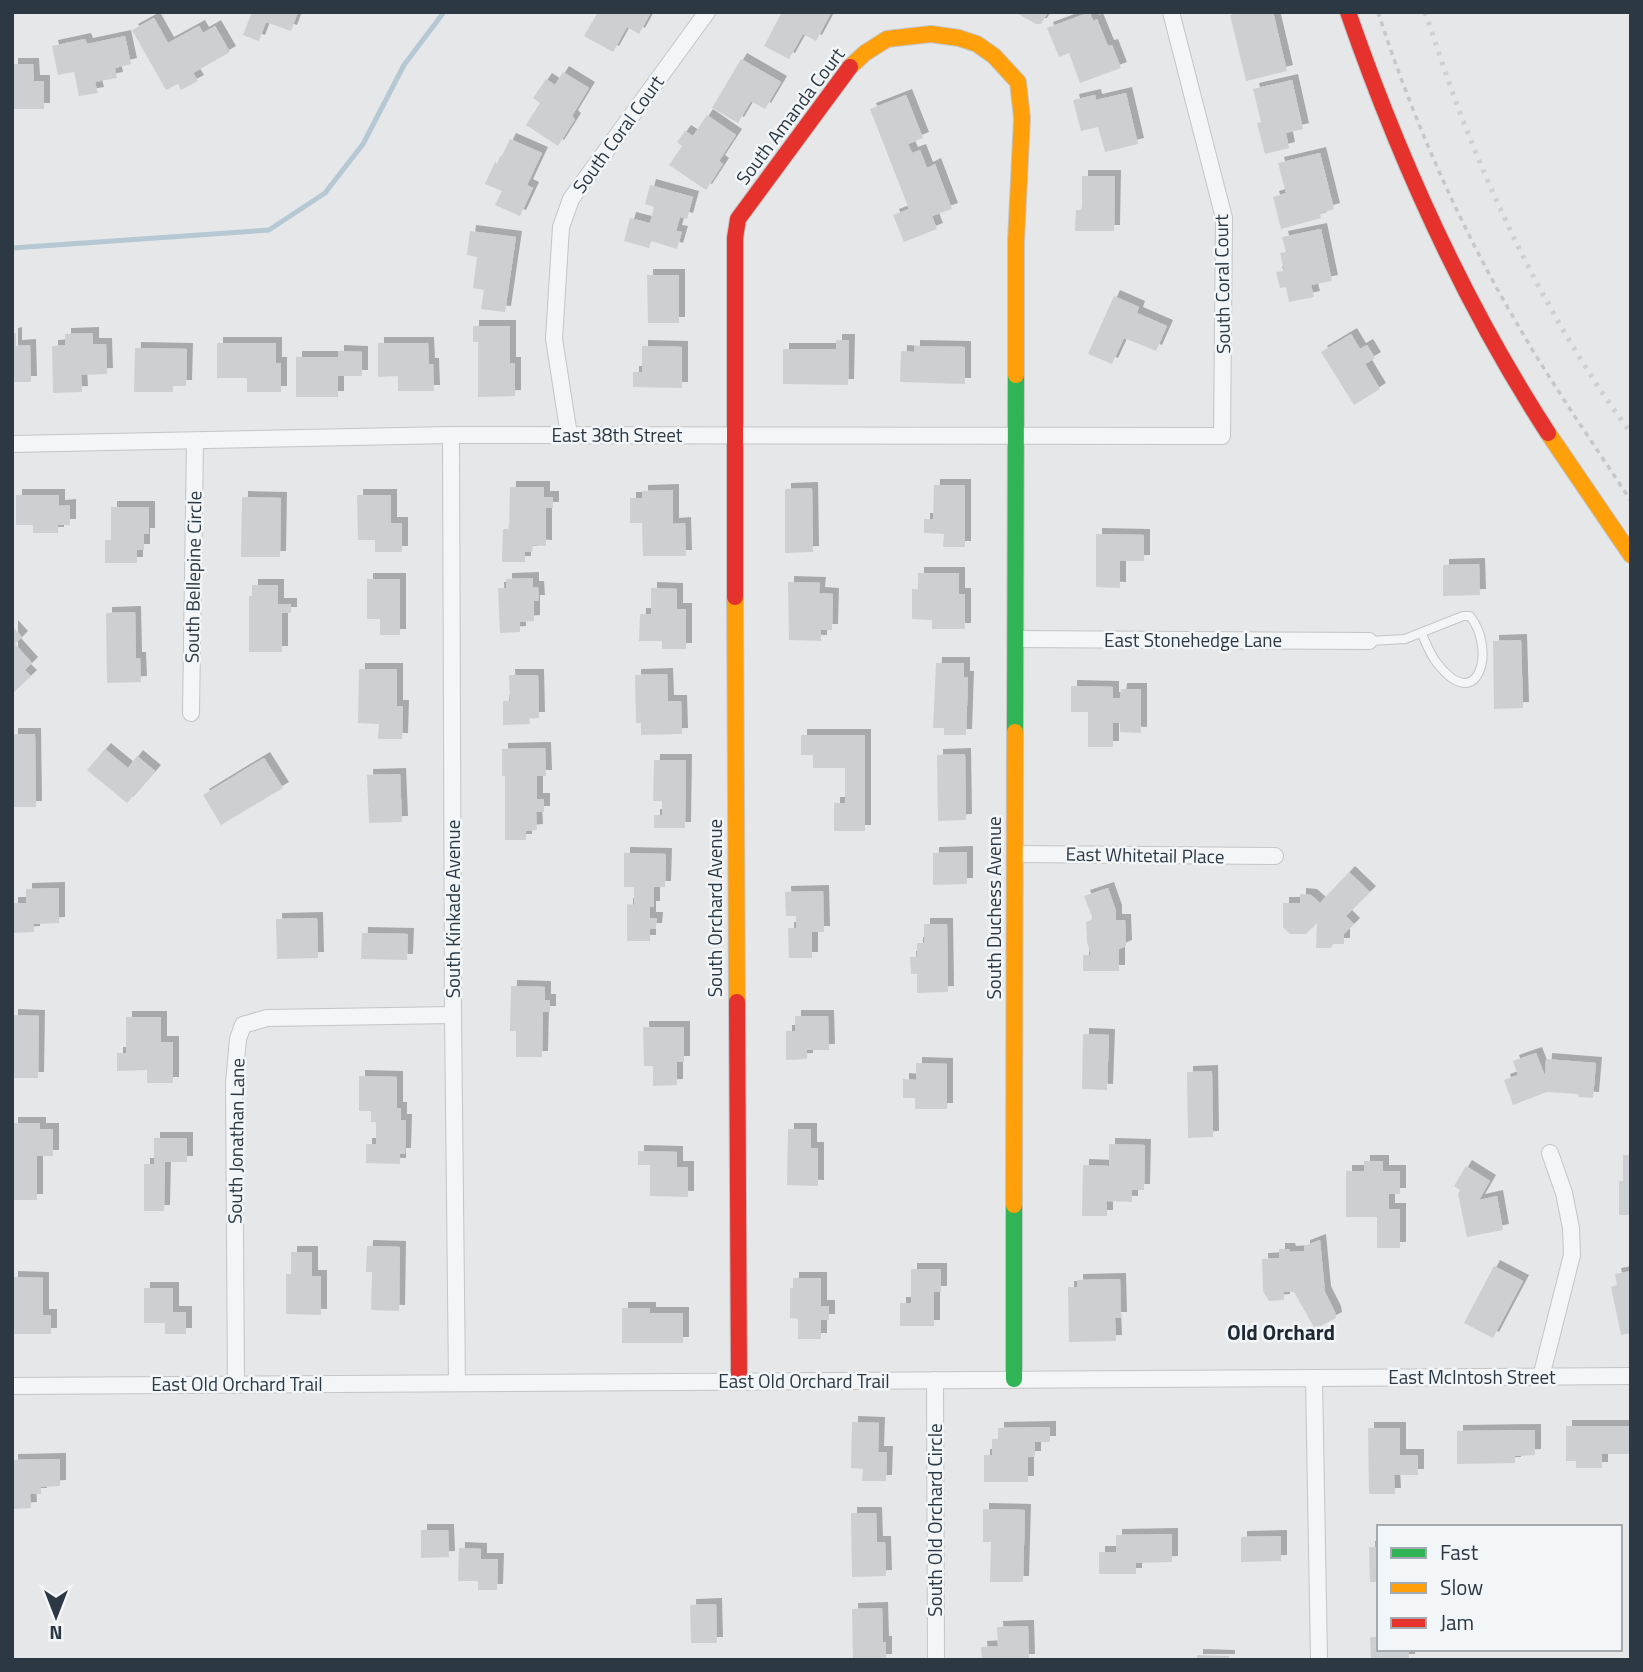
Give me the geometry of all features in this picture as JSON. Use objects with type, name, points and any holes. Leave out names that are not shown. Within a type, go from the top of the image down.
[{"type":"street","name":"South Coral Court","points":[[569,435],[554,339],[561,227],[571,199],[708,12]]},
{"type":"street","name":"South Coral Court","points":[[1171,12],[1224,218],[1222,436]]},
{"type":"street","points":[[1348,12],[1388,128],[1445,253],[1518,387],[1631,555]]},
{"type":"street","name":"South Amanda Court","points":[[734,435],[735,238],[738,219],[848,69],[865,53],[887,39],[931,34],[977,44],[994,56],[1018,82],[1022,118],[1016,241],[1016,436]]},
{"type":"street","name":"East 38th Street","points":[[12,443],[451,435],[1222,436]]},
{"type":"street","name":"South Kinkade Avenue","points":[[451,435],[457,1383]]},
{"type":"street","name":"South Orchard Avenue","points":[[734,435],[739,1381]]},
{"type":"street","name":"South Duchess Avenue","points":[[1014,1380],[1016,436]]},
{"type":"street","name":"South Bellepine Circle","points":[[191,713],[195,441]]},
{"type":"street","name":"East Stonehedge Lane","points":[[1016,639],[1369,641]]},
{"type":"street","name":"East Whitetail Place","points":[[1016,854],[1275,856]]},
{"type":"street","name":"South Jonathan Lane","points":[[236,1384],[234,1083],[237,1039],[243,1025],[267,1018],[453,1015]]},
{"type":"street","points":[[1541,1377],[1572,1255],[1571,1228],[1564,1193],[1550,1153]]},
{"type":"street","name":"East McIntosh Street","points":[[1314,1378],[1631,1376]]},
{"type":"street","points":[[1314,1378],[1319,1660]]},
{"type":"street","name":"East Old Orchard Trail","points":[[12,1386],[1314,1378]]},
{"type":"street","name":"South Old Orchard Circle","points":[[935,1380],[936,1660]]},
{"type":"lane","points":[[1369,641],[1405,639],[1463,616],[1470,616],[1481,636],[1481,667],[1478,676],[1466,683],[1457,681],[1445,672],[1435,661],[1422,634]]},
{"type":"path","points":[[1378,12],[1439,169],[1472,239],[1519,327],[1631,501]]},
{"type":"building","points":[[252,12],[298,12],[291,31],[266,22],[259,41],[243,35]]},
{"type":"building","points":[[598,12],[651,12],[639,34],[627,27],[613,52],[584,36]]},
{"type":"building","points":[[782,12],[831,13],[816,41],[803,34],[789,59],[764,46]]},
{"type":"building","points":[[1015,12],[1048,12],[1041,24],[1036,24]]},
{"type":"building","points":[[1090,12],[1093,21],[1097,19],[1108,46],[1112,45],[1121,68],[1080,83],[1069,53],[1059,57],[1047,28]]},
{"type":"building","points":[[1242,12],[1273,12],[1287,71],[1246,81],[1230,15]]},
{"type":"building","points":[[154,18],[168,43],[199,26],[203,33],[215,26],[230,52],[193,73],[198,81],[181,90],[178,84],[166,90],[132,30]]},
{"type":"building","points":[[125,36],[131,64],[115,68],[117,78],[95,82],[98,93],[79,96],[74,72],[58,75],[52,46],[85,39],[87,44]]},
{"type":"building","points":[[741,59],[781,82],[765,109],[751,101],[738,123],[712,108]]},
{"type":"building","points":[[12,64],[33,64],[34,81],[44,81],[44,109],[12,109]]},
{"type":"building","points":[[563,72],[589,88],[572,116],[575,119],[558,146],[526,125],[540,103],[533,98],[546,79],[555,85]]},
{"type":"building","points":[[1292,80],[1303,129],[1286,133],[1289,148],[1265,154],[1257,123],[1261,122],[1253,89]]},
{"type":"building","points":[[1126,93],[1138,144],[1105,152],[1098,127],[1081,131],[1073,100],[1095,95],[1096,100]]},
{"type":"building","points":[[906,95],[923,138],[908,144],[912,153],[920,150],[927,168],[935,164],[952,209],[932,216],[937,229],[904,242],[893,215],[909,209],[870,109]]},
{"type":"building","points":[[707,115],[736,135],[719,161],[723,164],[706,190],[669,165],[682,146],[677,142],[685,131],[693,136]]},
{"type":"building","points":[[510,139],[542,153],[527,185],[533,188],[520,216],[495,205],[502,191],[485,184]]},
{"type":"building","points":[[1320,153],[1334,209],[1320,213],[1321,218],[1281,229],[1273,197],[1286,193],[1278,163]]},
{"type":"building","points":[[1082,176],[1115,176],[1114,231],[1075,231],[1076,210],[1082,210]]},
{"type":"building","points":[[650,185],[693,197],[687,219],[680,217],[676,231],[682,232],[677,249],[651,241],[649,248],[624,241],[630,218],[650,223],[654,207],[645,204]]},
{"type":"building","points":[[1321,229],[1332,281],[1311,285],[1314,297],[1289,302],[1286,287],[1280,288],[1276,272],[1284,271],[1280,253],[1286,252],[1282,237]]},
{"type":"building","points":[[470,231],[516,237],[505,312],[481,309],[484,290],[473,288],[477,257],[467,255]]},
{"type":"building","points":[[647,275],[679,275],[679,323],[648,323]]},
{"type":"building","points":[[1114,296],[1139,307],[1137,313],[1167,326],[1156,351],[1124,338],[1112,364],[1088,354]]},
{"type":"building","points":[[473,326],[510,326],[510,363],[515,363],[515,396],[478,397],[478,342],[473,342]]},
{"type":"building","points":[[16,333],[16,346],[30,345],[31,382],[12,382],[12,334]]},
{"type":"building","points":[[93,333],[93,344],[106,344],[107,374],[81,375],[82,392],[53,393],[52,346],[65,345],[65,334]]},
{"type":"building","points":[[1351,334],[1360,349],[1367,345],[1375,358],[1365,364],[1380,389],[1354,405],[1321,352]]},
{"type":"building","points":[[836,340],[849,340],[848,385],[783,384],[783,349],[836,349]]},
{"type":"building","points":[[217,343],[276,343],[276,363],[281,363],[281,392],[247,392],[247,378],[217,378]]},
{"type":"building","points":[[378,343],[428,343],[429,364],[433,364],[434,391],[398,391],[398,376],[378,377]]},
{"type":"building","points":[[642,346],[682,347],[682,388],[633,387],[633,372],[642,372]]},
{"type":"building","points":[[914,346],[965,347],[965,384],[900,382],[901,351],[914,352]]},
{"type":"building","points":[[135,348],[187,349],[186,386],[173,386],[173,392],[134,392]]},
{"type":"building","points":[[338,351],[362,352],[362,376],[338,376],[338,397],[296,397],[296,357],[338,357]]},
{"type":"building","points":[[934,485],[965,485],[965,547],[943,547],[944,534],[924,533],[924,519],[933,519]]},
{"type":"building","points":[[510,487],[544,487],[544,497],[553,497],[553,508],[546,508],[546,546],[533,545],[532,552],[525,552],[525,562],[502,562],[503,529],[509,529]]},
{"type":"building","points":[[812,488],[813,552],[785,553],[785,489]]},
{"type":"building","points":[[673,490],[673,524],[685,523],[686,556],[643,556],[642,523],[630,523],[630,498],[642,498],[642,491]]},
{"type":"building","points":[[16,495],[59,495],[59,506],[70,505],[70,525],[58,525],[58,533],[33,533],[33,525],[16,525]]},
{"type":"building","points":[[357,495],[391,495],[391,523],[402,523],[402,552],[375,552],[375,540],[358,540]]},
{"type":"building","points":[[242,497],[281,498],[280,557],[241,557]]},
{"type":"building","points":[[111,507],[149,507],[149,534],[144,534],[144,550],[137,550],[137,563],[105,563],[105,540],[111,540]]},
{"type":"building","points":[[1096,534],[1144,535],[1144,561],[1120,561],[1120,588],[1096,587]]},
{"type":"building","points":[[1479,564],[1480,595],[1443,596],[1443,565]]},
{"type":"building","points":[[918,573],[959,573],[959,594],[965,594],[965,629],[932,629],[932,620],[912,619],[912,589],[918,589]]},
{"type":"building","points":[[533,578],[533,587],[538,587],[539,601],[534,601],[534,621],[520,622],[520,632],[500,633],[498,588],[506,588],[506,579]]},
{"type":"building","points":[[367,579],[400,579],[400,635],[380,635],[380,619],[367,619]]},
{"type":"building","points":[[788,582],[820,583],[819,593],[833,594],[832,630],[821,630],[821,641],[789,640]]},
{"type":"building","points":[[252,585],[278,585],[278,604],[291,604],[291,613],[282,613],[282,652],[249,652],[249,596],[252,596]]},
{"type":"building","points":[[651,588],[677,589],[677,609],[686,609],[686,649],[662,649],[662,641],[639,641],[640,614],[651,614]]},
{"type":"building","points":[[135,612],[136,658],[140,658],[141,682],[107,683],[106,613]]},
{"type":"building","points":[[12,626],[22,637],[15,644],[32,663],[25,670],[31,676],[12,694]]},
{"type":"building","points":[[1521,640],[1523,708],[1494,709],[1493,641]]},
{"type":"building","points":[[936,663],[964,663],[964,677],[968,677],[966,735],[944,735],[944,728],[933,728]]},
{"type":"building","points":[[359,669],[397,669],[397,706],[403,706],[402,739],[378,739],[379,724],[358,723]]},
{"type":"building","points":[[667,674],[668,701],[681,701],[682,734],[641,735],[641,723],[636,723],[635,675]]},
{"type":"building","points":[[509,675],[538,675],[539,718],[529,718],[530,724],[503,725],[503,701],[510,701]]},
{"type":"building","points":[[1071,686],[1113,687],[1113,698],[1120,698],[1121,689],[1141,689],[1141,733],[1120,732],[1120,723],[1113,723],[1113,747],[1088,747],[1088,712],[1071,712]]},
{"type":"building","points":[[12,734],[35,734],[36,807],[12,807]]},
{"type":"building","points":[[801,735],[865,735],[865,831],[834,831],[834,803],[845,803],[845,768],[813,768],[813,755],[801,755]]},
{"type":"building","points":[[545,748],[546,776],[537,776],[537,799],[544,799],[544,812],[536,812],[537,830],[526,831],[526,840],[505,840],[505,776],[502,776],[502,749]]},
{"type":"building","points":[[105,749],[128,768],[137,756],[155,771],[127,803],[87,770]]},
{"type":"building","points":[[965,754],[966,820],[938,821],[937,755]]},
{"type":"building","points":[[264,758],[283,788],[221,825],[203,795]]},
{"type":"building","points":[[654,760],[686,760],[685,828],[654,828],[654,815],[662,815],[662,801],[653,801]]},
{"type":"building","points":[[400,774],[402,822],[369,823],[367,775]]},
{"type":"building","points":[[967,852],[967,884],[933,885],[933,853]]},
{"type":"building","points":[[624,853],[666,854],[665,887],[654,887],[654,907],[650,907],[650,918],[657,918],[656,929],[650,929],[650,941],[627,941],[627,904],[634,905],[634,887],[624,887]]},
{"type":"building","points":[[1349,872],[1370,892],[1346,916],[1354,924],[1344,934],[1344,944],[1316,948],[1317,923],[1306,934],[1290,934],[1283,927],[1283,903],[1300,903],[1300,894],[1311,895],[1320,903]]},
{"type":"building","points":[[59,888],[59,923],[34,924],[34,932],[12,933],[12,903],[26,903],[26,889]]},
{"type":"building","points":[[1108,888],[1116,911],[1116,920],[1125,920],[1126,946],[1119,949],[1119,971],[1083,971],[1083,955],[1091,955],[1086,922],[1093,919],[1084,896]]},
{"type":"building","points":[[823,891],[824,932],[812,932],[812,958],[789,958],[788,928],[796,928],[796,916],[786,916],[785,892]]},
{"type":"building","points":[[317,918],[318,958],[277,959],[276,919]]},
{"type":"building","points":[[924,924],[947,924],[948,992],[917,993],[917,974],[911,974],[910,957],[917,957],[917,943],[924,943]]},
{"type":"building","points":[[362,933],[408,934],[407,960],[361,959]]},
{"type":"building","points":[[511,986],[545,987],[545,1000],[550,1000],[550,1012],[543,1012],[542,1057],[516,1057],[516,1031],[510,1031]]},
{"type":"building","points":[[12,1015],[39,1016],[38,1078],[12,1078]]},
{"type":"building","points":[[795,1016],[828,1016],[829,1050],[807,1050],[807,1059],[786,1060],[786,1031],[795,1031]]},
{"type":"building","points":[[126,1017],[161,1017],[161,1042],[173,1042],[173,1083],[147,1083],[147,1070],[117,1071],[117,1053],[126,1053]]},
{"type":"building","points":[[643,1027],[684,1027],[684,1062],[677,1062],[677,1085],[653,1086],[653,1066],[644,1066]]},
{"type":"building","points":[[1083,1034],[1109,1035],[1107,1090],[1082,1089]]},
{"type":"building","points":[[1536,1053],[1545,1076],[1546,1059],[1596,1063],[1593,1098],[1547,1092],[1513,1105],[1504,1080],[1518,1075],[1513,1061]]},
{"type":"building","points":[[916,1063],[947,1064],[947,1109],[915,1109],[915,1098],[903,1098],[903,1079],[916,1080]]},
{"type":"building","points":[[1212,1071],[1213,1137],[1188,1138],[1187,1072]]},
{"type":"building","points":[[359,1076],[397,1077],[397,1108],[401,1108],[401,1120],[406,1120],[405,1154],[400,1154],[400,1164],[366,1163],[366,1144],[376,1144],[376,1122],[371,1122],[371,1111],[359,1111]]},
{"type":"building","points":[[12,1123],[40,1123],[40,1129],[53,1129],[53,1156],[37,1156],[37,1200],[12,1200]]},
{"type":"building","points":[[788,1129],[811,1129],[811,1148],[818,1148],[818,1186],[787,1185]]},
{"type":"building","points":[[154,1138],[187,1138],[187,1162],[165,1162],[164,1211],[144,1211],[144,1164],[154,1164]]},
{"type":"building","points":[[1109,1144],[1145,1145],[1144,1190],[1132,1190],[1132,1202],[1107,1201],[1107,1216],[1082,1216],[1083,1165],[1109,1166]]},
{"type":"building","points":[[638,1151],[677,1152],[677,1167],[688,1167],[688,1197],[650,1196],[650,1165],[638,1165]]},
{"type":"building","points":[[1623,1155],[1631,1155],[1631,1215],[1619,1215],[1619,1181],[1623,1181]]},
{"type":"building","points":[[1364,1161],[1383,1161],[1383,1171],[1400,1171],[1400,1194],[1389,1194],[1389,1209],[1400,1209],[1400,1248],[1377,1248],[1377,1217],[1346,1217],[1346,1171],[1364,1171]]},
{"type":"building","points":[[1466,1166],[1490,1181],[1479,1200],[1497,1196],[1503,1230],[1467,1237],[1458,1194],[1460,1190],[1454,1186]]},
{"type":"building","points":[[1320,1240],[1325,1292],[1336,1318],[1315,1329],[1294,1292],[1284,1292],[1284,1300],[1269,1301],[1263,1291],[1262,1259],[1279,1258],[1279,1249],[1289,1249],[1290,1252],[1304,1251],[1304,1246]]},
{"type":"building","points":[[367,1246],[400,1247],[399,1311],[371,1310],[372,1272],[366,1272]]},
{"type":"building","points":[[291,1252],[312,1252],[312,1276],[321,1276],[321,1315],[286,1314],[286,1274],[291,1274]]},
{"type":"building","points":[[1494,1266],[1523,1281],[1493,1338],[1464,1323]]},
{"type":"building","points":[[911,1269],[941,1269],[941,1292],[934,1292],[934,1326],[900,1326],[900,1303],[911,1303]]},
{"type":"building","points":[[1631,1271],[1631,1333],[1621,1335],[1611,1287],[1617,1285],[1615,1274]]},
{"type":"building","points":[[12,1277],[43,1278],[43,1315],[51,1315],[51,1334],[12,1334]]},
{"type":"building","points":[[793,1278],[821,1278],[821,1306],[829,1306],[829,1320],[821,1320],[821,1339],[798,1339],[798,1319],[790,1318],[790,1288],[793,1288]]},
{"type":"building","points":[[1120,1279],[1121,1318],[1115,1318],[1116,1341],[1069,1342],[1068,1287],[1077,1287],[1077,1280]]},
{"type":"building","points":[[144,1288],[173,1288],[173,1312],[186,1312],[186,1334],[165,1334],[165,1323],[144,1323]]},
{"type":"building","points":[[622,1308],[650,1308],[650,1313],[683,1313],[683,1343],[622,1343]]},
{"type":"building","points":[[852,1422],[879,1423],[878,1452],[887,1452],[886,1481],[862,1481],[863,1469],[851,1468]]},
{"type":"building","points":[[1566,1426],[1631,1426],[1631,1454],[1602,1454],[1602,1468],[1576,1468],[1576,1461],[1566,1461]]},
{"type":"building","points":[[1050,1427],[1050,1442],[1035,1442],[1035,1457],[1028,1457],[1028,1482],[984,1482],[984,1455],[992,1455],[992,1439],[998,1439],[998,1428]]},
{"type":"building","points":[[1368,1428],[1400,1428],[1400,1455],[1418,1455],[1418,1475],[1394,1475],[1395,1494],[1369,1494]]},
{"type":"building","points":[[1535,1430],[1535,1455],[1515,1456],[1515,1463],[1457,1464],[1457,1431]]},
{"type":"building","points":[[60,1459],[60,1486],[41,1487],[41,1494],[30,1494],[31,1508],[13,1509],[12,1460]]},
{"type":"building","points":[[983,1509],[1025,1510],[1023,1582],[990,1582],[991,1542],[983,1542]]},
{"type":"building","points":[[851,1513],[876,1513],[877,1542],[885,1542],[886,1576],[852,1577]]},
{"type":"building","points":[[421,1530],[448,1530],[449,1557],[421,1558]]},
{"type":"building","points":[[1172,1534],[1172,1562],[1136,1563],[1136,1574],[1099,1574],[1099,1552],[1116,1552],[1116,1535]]},
{"type":"building","points":[[1281,1536],[1281,1561],[1241,1562],[1241,1537]]},
{"type":"building","points":[[1369,1547],[1377,1547],[1377,1582],[1370,1582]]},
{"type":"building","points":[[459,1548],[481,1549],[481,1559],[498,1559],[497,1590],[478,1590],[478,1581],[458,1581]]},
{"type":"building","points":[[716,1604],[717,1643],[691,1643],[690,1605]]},
{"type":"building","points":[[882,1608],[886,1660],[853,1660],[852,1609]]},
{"type":"building","points":[[1028,1626],[1029,1660],[982,1660],[981,1647],[998,1646],[997,1627]]},
{"type":"building","points":[[1370,1637],[1377,1637],[1377,1651],[1409,1651],[1409,1660],[1371,1660]]},
{"type":"building","points":[[1197,1655],[1229,1656],[1229,1660],[1197,1660]]},
{"type":"waterway","points":[[12,248],[269,230],[325,193],[363,144],[404,65],[444,12]]},
{"type":"railway","points":[[1425,12],[1468,133],[1520,250],[1583,363],[1631,433]]},
{"type":"traffic: fast","points":[[1015,732],[1016,375]]},
{"type":"traffic: fast","points":[[1014,1205],[1014,1379]]},
{"type":"traffic: slow","points":[[850,67],[865,53],[887,39],[931,34],[977,44],[994,56],[1018,82],[1022,118],[1016,241],[1016,375]]},
{"type":"traffic: slow","points":[[1548,433],[1631,555]]},
{"type":"traffic: slow","points":[[735,597],[737,1002]]},
{"type":"traffic: slow","points":[[1014,1205],[1015,732]]},
{"type":"traffic: jam","points":[[1348,12],[1389,121],[1435,228],[1488,333],[1548,433]]},
{"type":"traffic: jam","points":[[735,597],[735,238],[738,219],[850,67]]},
{"type":"traffic: jam","points":[[737,1002],[739,1381]]},
{"type":"district","name":"Old Orchard","points":[[1281,1333]]}]
